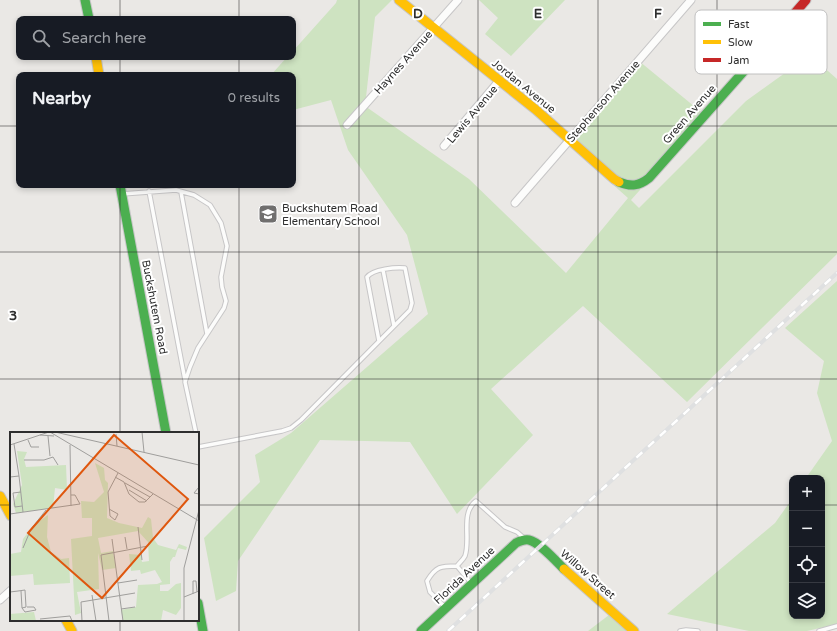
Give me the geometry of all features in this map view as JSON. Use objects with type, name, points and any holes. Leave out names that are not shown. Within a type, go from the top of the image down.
[{"type":"main road","points":[[85,0],[88,16]]},
{"type":"main road","name":"Jordan Avenue","points":[[399,0],[569,139],[614,179],[624,184],[635,186]]},
{"type":"main road","name":"Green Avenue","points":[[797,10],[806,0]]},
{"type":"main road","points":[[96,60],[98,72]]},
{"type":"main road","name":"Green Avenue","points":[[635,186],[642,184],[649,178],[741,74]]},
{"type":"main road","name":"Buckshutem Road","points":[[121,189],[166,432]]},
{"type":"main road","points":[[0,496],[10,514]]},
{"type":"main road","name":"Florida Avenue","points":[[421,631],[516,544],[524,539]]},
{"type":"main road","name":"Willow Street","points":[[524,539],[530,539],[540,547],[634,631]]},
{"type":"main road","points":[[199,609],[203,631]]},
{"type":"main road","points":[[67,621],[72,631]]},
{"type":"street","name":"Haynes Avenue","points":[[347,125],[458,0]]},
{"type":"street","name":"Stephenson Avenue","points":[[515,203],[691,0]]},
{"type":"street","name":"Lewis Avenue","points":[[444,146],[499,81]]},
{"type":"street","points":[[0,600],[10,591]]},
{"type":"lane","points":[[121,189],[148,191],[176,190],[194,195],[210,205],[221,223],[227,246],[221,277],[226,301],[224,308],[198,348],[185,382]]},
{"type":"lane","points":[[148,191],[196,432]]},
{"type":"lane","points":[[182,192],[208,334]]},
{"type":"lane","points":[[199,446],[217,444],[291,428],[301,420],[410,310],[412,303],[405,268],[397,267],[373,272],[367,277],[379,341]]},
{"type":"lane","points":[[383,270],[394,326]]},
{"type":"lane","points":[[457,566],[464,556],[468,513],[471,505],[476,501],[505,527],[517,532],[524,539]]},
{"type":"lane","points":[[446,607],[430,592],[427,581],[432,573],[444,566],[457,566]]},
{"type":"lane","points":[[457,566],[472,584]]},
{"type":"lane","points":[[820,631],[837,626]]},
{"type":"lane","points":[[680,631],[698,631]]},
{"type":"green space","points":[[337,0],[392,0],[375,17],[365,106],[469,179],[566,273],[628,198],[566,143],[639,61],[706,116],[631,200],[639,208],[746,101],[784,74],[827,74],[827,70],[837,79],[837,254],[687,402],[583,306],[491,389],[533,435],[457,514],[410,442],[320,440],[238,561],[236,591],[216,601],[204,538],[260,482],[255,455],[291,433],[428,314],[407,235],[348,150],[331,100],[296,109],[296,72],[274,72],[284,60],[296,60],[296,48]]},
{"type":"green space","points":[[479,0],[565,0],[511,56],[485,34],[498,18]]},
{"type":"green space","points":[[837,281],[837,624],[807,631],[749,631],[667,614],[775,523],[789,503],[789,619],[825,619],[825,475],[808,475],[832,441],[817,393],[824,361],[785,328]]},
{"type":"green space","points":[[609,615],[628,631],[588,631]]},
{"type":"railway","points":[[448,631],[837,273]]},
{"type":"traffic: fast","points":[[85,0],[88,16]]},
{"type":"traffic: fast","points":[[619,182],[627,185],[635,185],[642,183],[649,178],[741,74]]},
{"type":"traffic: fast","points":[[121,188],[166,432]]},
{"type":"traffic: fast","points":[[421,631],[516,543],[525,540],[533,541],[547,552],[564,569]]},
{"type":"traffic: fast","points":[[199,609],[203,631]]},
{"type":"traffic: slow","points":[[399,0],[535,109],[619,182]]},
{"type":"traffic: slow","points":[[96,60],[98,72]]},
{"type":"traffic: slow","points":[[0,496],[10,514]]},
{"type":"traffic: slow","points":[[564,569],[634,631]]},
{"type":"traffic: slow","points":[[67,621],[72,631]]},
{"type":"traffic: jam","points":[[797,10],[806,0]]},
{"type":"place","name":"Buckshutem Road Elementary School","points":[[268,214]]}]
